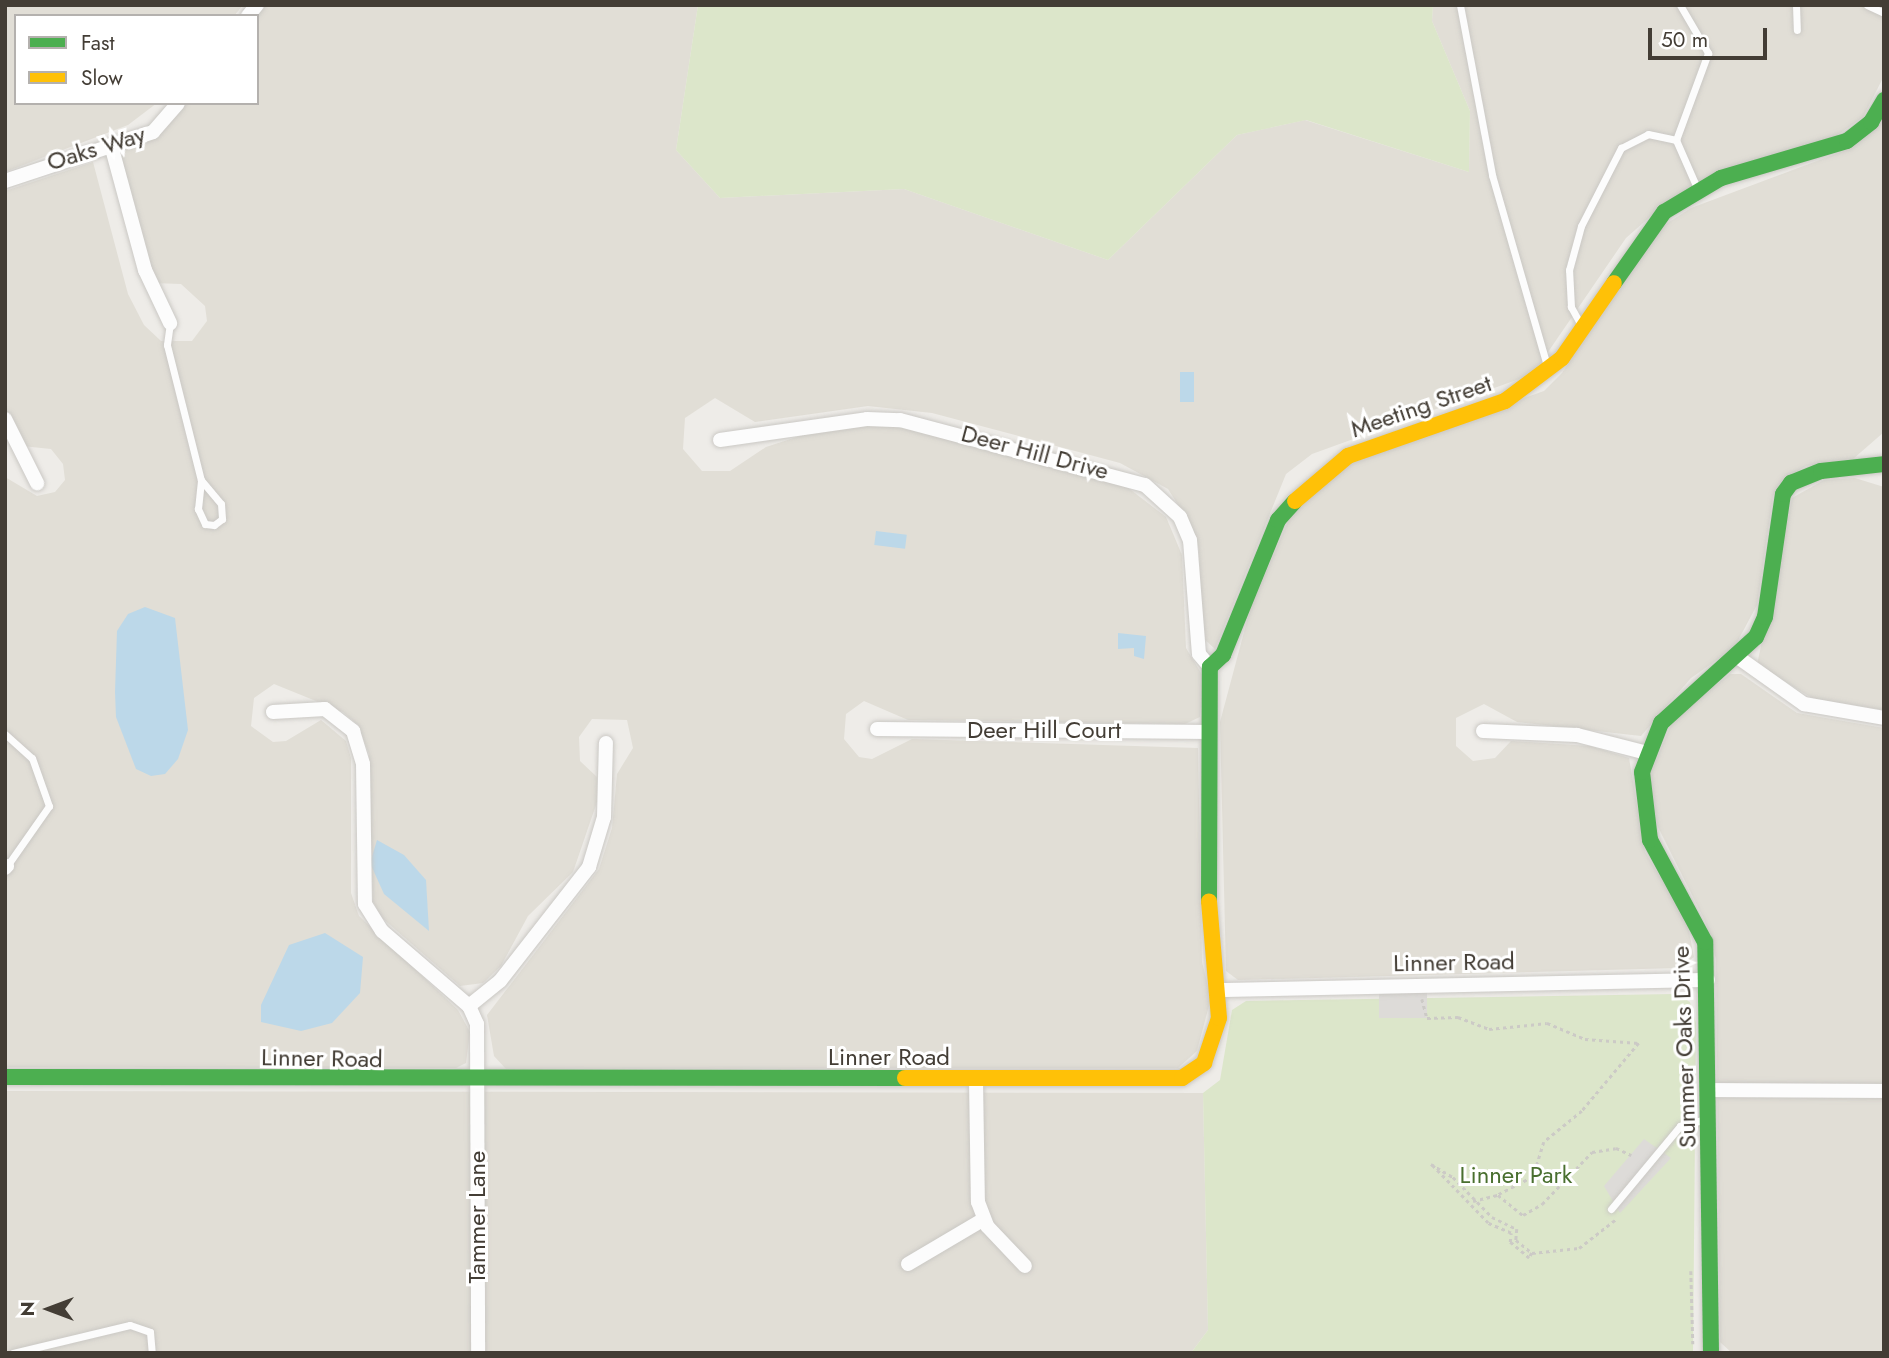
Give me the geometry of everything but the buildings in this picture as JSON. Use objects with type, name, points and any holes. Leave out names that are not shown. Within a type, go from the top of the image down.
[{"type":"street","name":"Meeting Street","points":[[1210,667],[1223,656],[1278,520],[1321,473],[1377,443],[1505,401],[1548,370],[1584,329],[1642,237],[1698,190],[1847,141],[1871,122],[1884,100]]},
{"type":"street","name":"Oaks Way","points":[[5,181],[153,132],[176,105]]},
{"type":"street","points":[[111,145],[145,270],[170,323]]},
{"type":"street","points":[[5,419],[37,483]]},
{"type":"street","name":"Deer Hill Drive","points":[[720,440],[867,419],[900,420],[1145,485],[1165,499],[1191,540],[1195,630],[1199,654],[1210,667]]},
{"type":"street","points":[[1483,732],[1577,735],[1647,753],[1682,699],[1739,658],[1765,617],[1783,494],[1804,475],[1884,464]]},
{"type":"street","points":[[1739,658],[1804,704],[1884,718]]},
{"type":"street","points":[[1210,667],[1209,957],[1220,990]]},
{"type":"street","points":[[274,712],[325,709],[352,731],[363,764],[365,904],[382,931],[469,1006],[500,981],[589,867],[604,817],[606,743]]},
{"type":"street","name":"Deer Hill Court","points":[[877,729],[1210,732]]},
{"type":"street","name":"Summer Oaks Drive","points":[[1647,753],[1644,822],[1698,921],[1708,980],[1711,1353]]},
{"type":"street","name":"Linner Road","points":[[5,1077],[477,1082],[1182,1078],[1204,1062],[1215,1041],[1220,990],[1708,980]]},
{"type":"street","name":"Tammer Lane","points":[[469,1006],[477,1024],[478,1353]]},
{"type":"street","points":[[976,1080],[976,1177],[984,1219],[1025,1266]]},
{"type":"street","points":[[1710,1090],[1884,1091]]},
{"type":"street","points":[[908,1264],[984,1219]]},
{"type":"lane","points":[[1460,5],[1492,175],[1548,370]]},
{"type":"lane","points":[[1680,5],[1707,53],[1676,140],[1698,190]]},
{"type":"lane","points":[[1796,5],[1797,30]]},
{"type":"lane","points":[[1867,5],[1884,13]]},
{"type":"lane","points":[[1584,329],[1568,292],[1581,226],[1627,140],[1647,134],[1676,140]]},
{"type":"lane","points":[[170,323],[167,345],[201,480],[198,509],[205,524],[214,525],[222,519],[221,504],[201,480]]},
{"type":"lane","points":[[5,734],[32,758],[49,806],[6,867]]},
{"type":"lane","points":[[1611,1209],[1680,1126],[1711,1118]]},
{"type":"lane","points":[[13,1353],[131,1325],[150,1332],[152,1353]]},
{"type":"path","points":[[1421,985],[1427,1018],[1458,1017],[1489,1029],[1547,1023],[1585,1039],[1639,1043],[1582,1111],[1544,1142],[1533,1177],[1498,1195],[1473,1201]]},
{"type":"path","points":[[1498,1195],[1523,1214],[1542,1204],[1592,1152],[1616,1148],[1631,1155]]},
{"type":"path","points":[[1473,1201],[1474,1195],[1454,1177],[1428,1168],[1468,1197],[1466,1204],[1488,1223],[1511,1233],[1510,1242],[1529,1258],[1532,1253]]},
{"type":"path","points":[[1473,1201],[1517,1229],[1516,1240],[1532,1253],[1579,1248],[1620,1214]]},
{"type":"path","points":[[1691,1260],[1696,1353]]},
{"type":"shaded area","points":[[5,5],[243,5],[236,14],[14,14],[14,105],[154,105],[128,125],[5,172]]},
{"type":"shaded area","points":[[265,5],[698,5],[676,150],[720,198],[904,189],[1108,260],[1237,135],[1305,120],[1469,172],[1470,111],[1432,21],[1433,5],[1884,5],[1884,76],[1863,117],[1833,138],[1652,215],[1626,238],[1533,374],[1312,454],[1286,474],[1215,649],[1201,636],[1199,549],[1192,527],[1168,489],[1120,463],[932,413],[868,406],[755,422],[715,398],[685,418],[683,449],[702,471],[730,471],[766,447],[809,433],[865,424],[909,427],[1127,487],[1166,517],[1182,555],[1186,648],[1204,678],[1200,717],[1185,724],[908,720],[864,701],[846,714],[844,739],[859,757],[872,759],[912,739],[1198,748],[1202,962],[1211,998],[1197,1051],[1178,1068],[506,1069],[494,1056],[487,1015],[599,869],[612,828],[617,774],[633,748],[627,720],[592,719],[579,737],[580,761],[597,777],[597,802],[573,872],[528,916],[501,966],[483,983],[460,986],[381,917],[373,901],[369,754],[358,725],[343,712],[274,684],[254,698],[251,726],[273,742],[286,741],[321,720],[346,741],[351,758],[351,893],[359,916],[458,1010],[470,1032],[466,1063],[456,1068],[5,1067],[5,477],[37,496],[55,492],[65,480],[63,464],[51,449],[22,446],[5,427],[5,191],[93,162],[128,294],[144,325],[161,341],[192,341],[207,321],[205,306],[181,284],[152,283],[117,150],[180,105],[259,105],[258,14]]},
{"type":"shaded area","points":[[1884,117],[1884,432],[1853,459],[1806,466],[1784,479],[1773,496],[1757,605],[1734,648],[1691,678],[1641,736],[1517,722],[1484,704],[1456,718],[1456,746],[1473,761],[1495,758],[1511,741],[1590,746],[1629,758],[1645,852],[1687,921],[1694,957],[1679,968],[1238,980],[1226,971],[1220,722],[1251,606],[1295,506],[1339,463],[1544,391],[1562,373],[1655,231],[1691,208],[1849,149]]},
{"type":"shaded area","points":[[1855,478],[1884,487],[1884,710],[1814,699],[1757,665],[1792,498],[1824,480]]},
{"type":"shaded area","points":[[1730,674],[1741,674],[1797,713],[1884,728],[1884,1353],[1732,1353],[1720,1342],[1716,959],[1705,921],[1650,811],[1649,776],[1675,716]]},
{"type":"shaded area","points":[[1379,985],[1427,985],[1427,1018],[1379,1018]]},
{"type":"shaded area","points":[[5,1091],[1203,1093],[1208,1330],[1191,1353],[5,1353]]},
{"type":"shaded area","points":[[1644,1139],[1671,1158],[1620,1213],[1604,1186]]},
{"type":"green space","points":[[698,5],[1433,5],[1432,21],[1470,111],[1469,172],[1306,120],[1237,135],[1108,260],[904,189],[720,198],[676,150]]},
{"type":"green space","name":"Linner Park","points":[[1676,994],[1690,1002],[1696,1023],[1693,1353],[1191,1353],[1208,1330],[1203,1093],[1220,1080],[1232,1010],[1246,1001]]},
{"type":"water","points":[[1180,372],[1194,372],[1194,402],[1180,402]]},
{"type":"water","points":[[876,531],[907,535],[905,549],[874,545]]},
{"type":"water","points":[[145,607],[175,618],[188,730],[178,759],[165,774],[151,776],[136,769],[116,717],[115,692],[117,631],[128,614]]},
{"type":"water","points":[[1118,633],[1146,636],[1144,659],[1134,656],[1134,648],[1118,649]]},
{"type":"water","points":[[377,840],[404,855],[426,880],[429,931],[384,894],[370,863]]},
{"type":"water","points":[[325,933],[363,957],[360,993],[332,1023],[301,1031],[261,1022],[261,1005],[289,945]]},
{"type":"traffic: fast","points":[[1614,283],[1664,212],[1721,178],[1847,141],[1871,122],[1884,100]]},
{"type":"traffic: fast","points":[[1711,1353],[1705,942],[1650,840],[1642,772],[1661,723],[1756,637],[1765,617],[1783,494],[1791,483],[1821,471],[1884,464]]},
{"type":"traffic: fast","points":[[1209,901],[1210,667],[1223,655],[1278,520],[1295,501]]},
{"type":"traffic: fast","points":[[5,1077],[905,1078]]},
{"type":"traffic: slow","points":[[1295,501],[1348,456],[1505,401],[1562,358],[1614,283]]},
{"type":"traffic: slow","points":[[905,1078],[1182,1078],[1204,1063],[1219,1018],[1209,901]]}]
